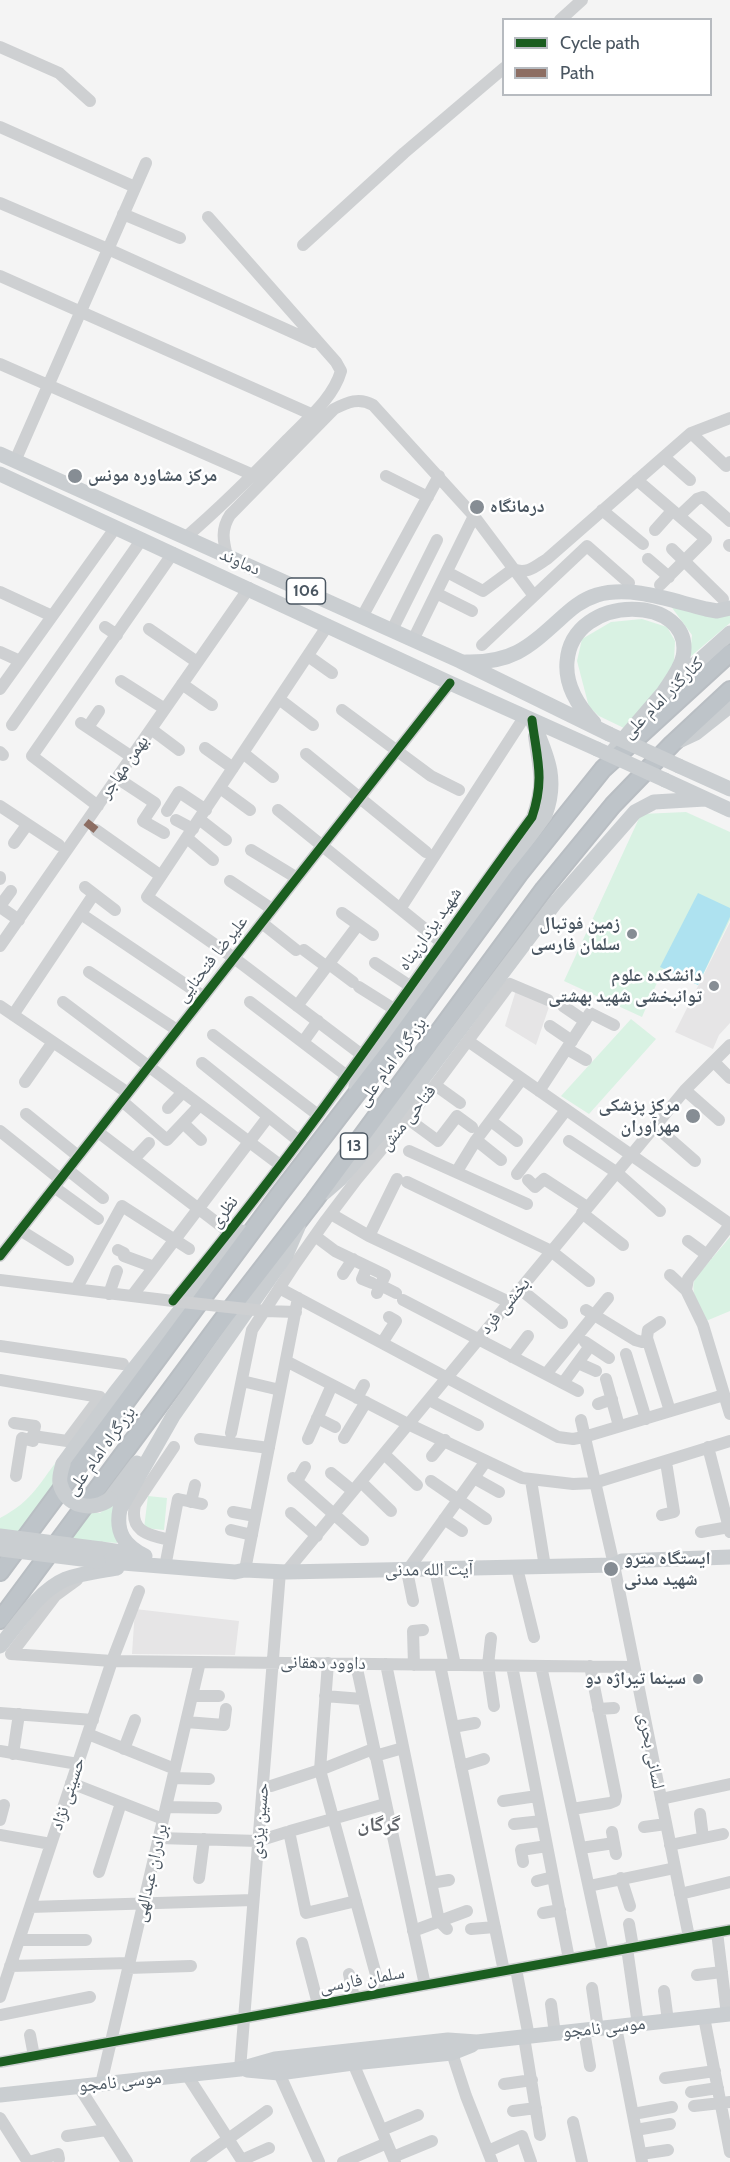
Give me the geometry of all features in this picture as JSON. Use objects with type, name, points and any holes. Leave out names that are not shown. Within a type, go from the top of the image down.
[{"type":"highway","name":"بزرگراه امام علی","points":[[0,1572],[519,874],[603,769],[730,654]]},
{"type":"highway","name":"بزرگراه امام علی","points":[[0,1620],[544,889],[613,805],[672,744],[730,690]]},
{"type":"main road","name":"دماوند","points":[[0,454],[460,661],[606,733]]},
{"type":"main road","name":"دماوند","points":[[0,474],[705,799]]},
{"type":"main road","points":[[460,661],[488,662],[507,658],[537,640],[580,601],[599,594],[633,592],[717,611],[727,603]]},
{"type":"main road","points":[[606,733],[578,704],[570,688],[566,669],[568,651],[574,636],[582,627],[609,612],[626,609],[645,610],[665,616],[679,631],[683,640],[683,657],[679,669],[663,693]]},
{"type":"main road","name":"کنارگذر امام علی","points":[[603,769],[624,737],[663,693],[730,633]]},
{"type":"main road","points":[[672,744],[696,732],[730,706]]},
{"type":"main road","points":[[340,1116],[367,1067],[434,967],[544,815],[549,804],[552,772],[529,718]]},
{"type":"main road","name":"106","points":[[606,733],[730,789]]},
{"type":"main road","points":[[278,1196],[242,1232],[115,1393],[63,1464],[60,1483],[63,1491],[76,1503],[81,1506],[96,1507],[110,1499],[173,1416],[286,1255],[309,1207],[340,1179],[394,1117],[555,903],[635,812],[654,802],[705,799]]},
{"type":"main road","name":"106","points":[[705,799],[730,810]]},
{"type":"main road","points":[[144,1560],[126,1543],[121,1534],[118,1518],[120,1509],[173,1416]]},
{"type":"main road","points":[[0,1536],[99,1555]]},
{"type":"main road","points":[[0,1549],[99,1555]]},
{"type":"main road","name":"آیت الله مدنی","points":[[99,1555],[165,1563],[236,1564],[245,1570],[283,1572],[614,1565],[624,1569],[730,1566]]},
{"type":"main road","name":"آیت الله مدنی","points":[[614,1565],[622,1561],[730,1557]]},
{"type":"main road","points":[[5,1650],[48,1589],[64,1580],[87,1573],[144,1560]]},
{"type":"main road","name":"موسی نامجو","points":[[240,2069],[279,2073],[448,2040],[477,2042],[729,2015]]},
{"type":"main road","name":"موسی نامجو","points":[[0,2096],[240,2069],[275,2059],[452,2053],[477,2042]]},
{"type":"street","points":[[562,18],[582,0]]},
{"type":"street","points":[[0,47],[59,74],[90,101]]},
{"type":"street","points":[[303,245],[404,153],[502,70]]},
{"type":"street","points":[[0,127],[135,188]]},
{"type":"street","points":[[15,461],[146,163]]},
{"type":"street","points":[[0,203],[318,343]]},
{"type":"street","points":[[123,214],[180,238]]},
{"type":"street","points":[[208,217],[341,371],[334,388],[315,419],[259,477],[225,523],[223,534],[227,556]]},
{"type":"street","points":[[0,276],[315,419]]},
{"type":"street","points":[[0,364],[259,477]]},
{"type":"street","points":[[315,419],[349,402],[362,400],[374,405],[474,516],[534,596]]},
{"type":"street","points":[[513,569],[528,572],[547,559],[691,433],[730,417]]},
{"type":"street","points":[[691,433],[726,466],[730,462]]},
{"type":"street","points":[[664,457],[690,480]]},
{"type":"street","points":[[386,476],[428,497]]},
{"type":"street","points":[[362,617],[439,476]]},
{"type":"street","points":[[186,537],[259,477]]},
{"type":"street","points":[[637,480],[706,539],[665,581],[648,559]]},
{"type":"street","points":[[655,530],[676,513],[703,497],[730,521]]},
{"type":"street","points":[[602,510],[643,544]]},
{"type":"street","points":[[413,640],[474,516]]},
{"type":"street","points":[[0,689],[116,526]]},
{"type":"street","points":[[12,725],[142,539]]},
{"type":"street","points":[[392,630],[437,540]]},
{"type":"street","points":[[482,645],[587,546],[629,583]]},
{"type":"street","points":[[672,549],[727,603]]},
{"type":"street","points":[[98,806],[32,756],[173,553]]},
{"type":"street","points":[[547,559],[554,571],[560,571]]},
{"type":"street","points":[[447,572],[483,591],[513,569]]},
{"type":"street","name":"بهمن مهاجر","points":[[0,946],[249,588]]},
{"type":"street","points":[[0,592],[52,616]]},
{"type":"street","points":[[436,593],[471,611]]},
{"type":"street","points":[[328,626],[147,897],[234,958],[362,1055]]},
{"type":"street","points":[[105,627],[117,634]]},
{"type":"street","points":[[149,629],[197,662]]},
{"type":"street","points":[[0,652],[20,661]]},
{"type":"street","points":[[308,656],[332,673]]},
{"type":"street","points":[[121,681],[165,709]]},
{"type":"street","name":"علیرضا فتحنایی","points":[[0,1256],[450,683]]},
{"type":"street","points":[[182,684],[212,705]]},
{"type":"street","points":[[279,699],[313,725]]},
{"type":"street","points":[[342,710],[431,776],[459,790]]},
{"type":"street","points":[[99,711],[85,725],[132,757]]},
{"type":"street","points":[[400,909],[529,718]]},
{"type":"street","name":"شهید یزدان‌پناه","points":[[299,1141],[532,817],[539,797],[541,778],[529,718]]},
{"type":"street","points":[[151,729],[179,750]]},
{"type":"street","points":[[206,748],[233,768]]},
{"type":"street","points":[[243,753],[273,777]]},
{"type":"street","points":[[306,754],[426,852]]},
{"type":"street","points":[[117,777],[155,803],[143,821],[164,833]]},
{"type":"street","points":[[220,788],[250,810]]},
{"type":"street","points":[[167,811],[179,792],[213,860]]},
{"type":"street","points":[[0,806],[59,845]]},
{"type":"street","points":[[278,810],[441,942]]},
{"type":"street","points":[[176,820],[196,824],[226,840]]},
{"type":"street","points":[[14,843],[27,825]]},
{"type":"street","points":[[96,830],[161,876]]},
{"type":"street","points":[[251,850],[297,878]]},
{"type":"street","points":[[230,881],[272,909]]},
{"type":"street","points":[[11,891],[0,906],[19,920]]},
{"type":"street","points":[[13,1015],[81,914],[89,891],[115,910]]},
{"type":"street","points":[[342,913],[373,934]]},
{"type":"street","points":[[81,914],[204,997]]},
{"type":"street","points":[[262,923],[300,950],[328,965],[394,1009]]},
{"type":"street","points":[[297,1006],[358,925]]},
{"type":"street","points":[[375,963],[410,986]]},
{"type":"street","points":[[89,972],[177,1030]]},
{"type":"street","name":"فتاحی منش","points":[[242,1381],[252,1330],[279,1288],[357,1179],[435,1085],[510,984],[548,1000]]},
{"type":"street","points":[[63,1002],[279,1165]]},
{"type":"street","points":[[250,1002],[347,1076]]},
{"type":"street","points":[[0,1006],[53,1042],[125,1097],[166,1140],[200,1105]]},
{"type":"street","points":[[563,1006],[587,1017],[614,1025]]},
{"type":"street","points":[[540,1091],[587,1017]]},
{"type":"street","points":[[303,1042],[318,1021]]},
{"type":"street","points":[[550,1026],[586,1060]]},
{"type":"street","points":[[213,1035],[318,1115]]},
{"type":"street","points":[[468,1041],[730,1225],[687,1281],[686,1290]]},
{"type":"street","points":[[25,1082],[53,1042]]},
{"type":"street","name":"بخشی فرد","points":[[283,1572],[357,1487],[685,1090],[730,1045]]},
{"type":"street","points":[[714,1062],[730,1078]]},
{"type":"street","points":[[202,1064],[299,1141]]},
{"type":"street","points":[[457,1171],[476,1140],[522,1079]]},
{"type":"street","points":[[435,1085],[460,1103]]},
{"type":"street","points":[[685,1090],[719,1120]]},
{"type":"street","points":[[168,1108],[183,1092]]},
{"type":"street","points":[[566,1110],[522,1177],[535,1186],[544,1179],[585,1210],[623,1245]]},
{"type":"street","points":[[26,1114],[78,1156]]},
{"type":"street","points":[[408,1119],[438,1141],[457,1116],[472,1127]]},
{"type":"street","points":[[132,1296],[268,1117]]},
{"type":"street","points":[[491,1121],[517,1141]]},
{"type":"street","points":[[183,1123],[201,1140]]},
{"type":"street","points":[[655,1126],[695,1161]]},
{"type":"street","points":[[0,1131],[61,1179],[98,1219]]},
{"type":"street","points":[[98,1132],[230,1232]]},
{"type":"street","points":[[476,1140],[501,1160]]},
{"type":"street","name":"نظری","points":[[173,1301],[230,1232],[299,1141]]},
{"type":"street","points":[[569,1141],[616,1172],[660,1211]]},
{"type":"street","points":[[134,1159],[149,1143]]},
{"type":"street","points":[[410,1151],[527,1204]]},
{"type":"street","points":[[61,1179],[113,1201],[189,1249]]},
{"type":"street","points":[[369,1236],[402,1180],[551,1251],[589,1281]]},
{"type":"street","points":[[76,1289],[113,1201]]},
{"type":"street","points":[[331,1214],[369,1236],[509,1302]]},
{"type":"street","points":[[20,1230],[68,1260]]},
{"type":"street","points":[[315,1236],[332,1254],[368,1267],[379,1284],[578,1391]]},
{"type":"street","points":[[688,1241],[706,1255]]},
{"type":"street","points":[[118,1250],[124,1253],[123,1256],[154,1267]]},
{"type":"street","points":[[343,1274],[353,1260]]},
{"type":"street","points":[[109,1293],[117,1271]]},
{"type":"street","points":[[670,1275],[686,1290],[703,1325],[727,1397],[730,1414]]},
{"type":"street","points":[[0,1280],[265,1311],[296,1312]]},
{"type":"street","points":[[279,1288],[447,1377],[550,1435],[565,1439],[584,1437],[670,1411],[727,1397]]},
{"type":"street","points":[[520,1289],[562,1323]]},
{"type":"street","points":[[245,1570],[298,1298]]},
{"type":"street","points":[[546,1374],[590,1313],[608,1298]]},
{"type":"street","points":[[590,1313],[635,1340],[648,1341]]},
{"type":"street","points":[[382,1343],[396,1321],[389,1317]]},
{"type":"street","points":[[660,1322],[648,1330],[648,1341],[670,1411]]},
{"type":"street","points":[[512,1357],[528,1336]]},
{"type":"street","points":[[563,1383],[578,1363],[586,1343],[609,1358]]},
{"type":"street","points":[[0,1346],[123,1364]]},
{"type":"street","points":[[626,1354],[646,1419]]},
{"type":"street","points":[[286,1361],[408,1424],[531,1480],[594,1483],[730,1441]]},
{"type":"street","points":[[578,1363],[596,1371]]},
{"type":"street","points":[[606,1379],[619,1426]]},
{"type":"street","points":[[0,1380],[100,1397],[67,1441],[33,1436]]},
{"type":"street","points":[[231,1433],[242,1381],[280,1390]]},
{"type":"street","points":[[308,1439],[332,1385]]},
{"type":"street","points":[[344,1438],[362,1400],[364,1385]]},
{"type":"street","points":[[598,1404],[612,1399]]},
{"type":"street","points":[[429,1400],[478,1425]]},
{"type":"street","points":[[317,1418],[334,1427]]},
{"type":"street","name":"لسانی بحری","points":[[581,1420],[614,1565],[689,1937]]},
{"type":"street","points":[[14,1423],[35,1426],[33,1441],[22,1438],[16,1476]]},
{"type":"street","points":[[200,1439],[269,1448]]},
{"type":"street","points":[[432,1456],[445,1440]]},
{"type":"street","points":[[170,1540],[152,1536],[141,1530],[134,1519],[133,1512],[135,1505],[174,1447]]},
{"type":"street","points":[[701,1532],[729,1529],[708,1447]]},
{"type":"street","points":[[384,1454],[417,1485]]},
{"type":"street","points":[[412,1601],[407,1571],[486,1461]]},
{"type":"street","points":[[662,1515],[674,1512],[666,1462]]},
{"type":"street","points":[[305,1467],[295,1479],[363,1540]]},
{"type":"street","points":[[331,1473],[357,1487],[391,1511]]},
{"type":"street","points":[[474,1478],[499,1492]]},
{"type":"street","points":[[531,1480],[545,1567]]},
{"type":"street","points":[[431,1481],[486,1518]]},
{"type":"street","points":[[165,1563],[178,1499],[196,1503],[195,1485]]},
{"type":"street","points":[[232,1512],[255,1516]]},
{"type":"street","points":[[291,1513],[316,1536]]},
{"type":"street","points":[[444,1519],[462,1531]]},
{"type":"street","points":[[231,1530],[252,1535]]},
{"type":"street","points":[[517,1568],[534,1637]]},
{"type":"street","points":[[435,1570],[455,1665]]},
{"type":"street","name":"حسین یزدی","points":[[240,2069],[272,1663],[283,1572]]},
{"type":"street","name":"حسینی نژاد","points":[[0,1994],[112,1660],[139,1591]]},
{"type":"street","points":[[414,1665],[412,1631],[423,1630]]},
{"type":"street","points":[[491,1638],[488,1665],[494,1706]]},
{"type":"street","name":"داوود دهقانی","points":[[5,1650],[112,1660],[634,1667]]},
{"type":"street","name":"برادران عبدالهی","points":[[101,2084],[159,1838],[171,1772],[200,1662]]},
{"type":"street","points":[[328,1663],[320,1770],[381,1993]]},
{"type":"street","points":[[356,1664],[425,1985]]},
{"type":"street","points":[[386,1664],[431,1882],[443,1925]]},
{"type":"street","points":[[440,1665],[495,1927],[510,1970],[526,2037],[540,2130]]},
{"type":"street","points":[[512,1666],[569,1959]]},
{"type":"street","points":[[541,1666],[603,1953]]},
{"type":"street","points":[[572,1809],[610,1803],[615,1800],[616,1796],[590,1666]]},
{"type":"street","points":[[192,1696],[219,1696]]},
{"type":"street","points":[[326,1696],[362,1699]]},
{"type":"street","points":[[598,1708],[614,1708]]},
{"type":"street","points":[[186,1722],[224,1725],[226,1709]]},
{"type":"street","points":[[0,1713],[93,1720]]},
{"type":"street","points":[[14,1754],[19,1714]]},
{"type":"street","points":[[124,1749],[135,1720]]},
{"type":"street","points":[[453,1727],[475,1723]]},
{"type":"street","points":[[88,1734],[171,1772],[209,1779]]},
{"type":"street","points":[[271,1786],[374,1752],[403,1748]]},
{"type":"street","points":[[0,1751],[78,1764]]},
{"type":"street","points":[[461,1766],[484,1759]]},
{"type":"street","points":[[71,1783],[121,1803],[164,1813],[216,1808]]},
{"type":"street","points":[[661,1799],[730,1785]]},
{"type":"street","points":[[503,1801],[537,1796]]},
{"type":"street","points":[[99,1872],[121,1803]]},
{"type":"street","points":[[159,1838],[258,1840],[385,1804]]},
{"type":"street","points":[[0,1820],[4,1805]]},
{"type":"street","points":[[700,1814],[704,1838]]},
{"type":"street","points":[[514,1824],[542,1821]]},
{"type":"street","points":[[644,1827],[666,1824]]},
{"type":"street","points":[[289,1833],[306,1913],[356,1901]]},
{"type":"street","points":[[670,1845],[723,1834]]},
{"type":"street","points":[[0,1835],[51,1844]]},
{"type":"street","points":[[199,1878],[204,1839]]},
{"type":"street","points":[[581,1848],[614,1843]]},
{"type":"street","points":[[523,1862],[521,1850],[547,1846]]},
{"type":"street","points":[[589,1886],[675,1868]]},
{"type":"street","points":[[537,1881],[553,1877]]},
{"type":"street","points":[[621,1878],[630,1906]]},
{"type":"street","points":[[431,1882],[449,1880]]},
{"type":"street","points":[[680,1894],[730,1882]]},
{"type":"street","points":[[30,1907],[253,1900]]},
{"type":"street","points":[[543,1913],[560,1910]]},
{"type":"street","points":[[413,1930],[443,1925],[466,1911]]},
{"type":"street","points":[[629,1924],[638,2025]]},
{"type":"street","points":[[471,1929],[495,1927]]},
{"type":"street","name":"سلمان فارسی","points":[[0,2062],[730,1930]]},
{"type":"street","points":[[717,1932],[729,2015]]},
{"type":"street","points":[[19,1940],[86,1940]]},
{"type":"street","points":[[302,1943],[318,2004]]},
{"type":"street","points":[[10,1966],[190,1966]]},
{"type":"street","points":[[697,1975],[722,1972]]},
{"type":"street","points":[[349,1974],[354,1998]]},
{"type":"street","points":[[590,2066],[592,1988]]},
{"type":"street","points":[[664,1991],[668,2021]]},
{"type":"street","points":[[0,2015],[90,1997]]},
{"type":"street","points":[[551,2004],[555,2034]]},
{"type":"street","points":[[704,2017],[718,2088],[725,2102],[730,2152]]},
{"type":"street","points":[[616,2027],[642,2158],[668,2150]]},
{"type":"street","points":[[30,2035],[34,2056]]},
{"type":"street","points":[[452,2053],[490,2156],[522,2136],[531,2162]]},
{"type":"street","points":[[353,2057],[394,2160],[432,2141]]},
{"type":"street","points":[[665,2078],[715,2071]]},
{"type":"street","points":[[279,2073],[319,2162]]},
{"type":"street","points":[[187,2075],[243,2161],[269,2148]]},
{"type":"street","points":[[504,2084],[532,2080]]},
{"type":"street","points":[[79,2087],[127,2162]]},
{"type":"street","points":[[691,2092],[718,2088]]},
{"type":"street","points":[[694,2106],[725,2102]]},
{"type":"street","points":[[633,2114],[672,2107]]},
{"type":"street","points":[[513,2111],[536,2108]]},
{"type":"street","points":[[196,2162],[211,2158],[228,2139],[267,2111]]},
{"type":"street","points":[[382,2130],[418,2115]]},
{"type":"street","points":[[0,2118],[29,2162],[58,2154],[59,2159]]},
{"type":"street","points":[[573,2122],[582,2162]]},
{"type":"street","points":[[636,2130],[670,2124]]},
{"type":"street","points":[[67,2136],[106,2130]]},
{"type":"street","points":[[343,2162],[387,2143]]},
{"type":"shaded area","name":"دانشکده علوم توانبخشی شهید بهشتی","points":[[730,922],[730,1023],[719,1035],[713,1049],[675,1032]]},
{"type":"shaded area","points":[[516,990],[550,1004],[536,1045],[505,1026]]},
{"type":"shaded area","points":[[135,1609],[239,1621],[235,1655],[132,1654]]},
{"type":"green space","points":[[670,605],[730,614],[730,623],[690,657],[692,635]]},
{"type":"green space","points":[[642,619],[667,627],[675,641],[674,661],[667,683],[626,729],[599,716],[589,707],[577,661],[582,639],[611,622]]},
{"type":"green space","points":[[686,812],[730,832],[730,920],[698,985],[663,969],[642,1017],[564,981],[641,814]]},
{"type":"green space","points":[[631,1019],[656,1039],[589,1114],[561,1096]]},
{"type":"green space","points":[[730,1237],[730,1311],[706,1321],[694,1293],[694,1282]]},
{"type":"green space","points":[[61,1456],[56,1487],[21,1533],[0,1530],[0,1518],[21,1505],[35,1491]]},
{"type":"green space","points":[[148,1496],[167,1498],[164,1530],[144,1528]]},
{"type":"green space","points":[[118,1500],[117,1543],[69,1539],[88,1513],[100,1513]]},
{"type":"water","points":[[698,893],[730,908],[730,917],[698,985],[660,967]]},
{"type":"marked path","points":[[86,822],[96,830]]},
{"type":"cycle path","points":[[0,1256],[450,683]]},
{"type":"cycle path","points":[[173,1301],[301,1138],[532,817],[539,780],[532,720]]},
{"type":"cycle path","points":[[0,2062],[730,1930]]},
{"type":"place","name":"مرکز مشاوره مونس","points":[[75,476]]},
{"type":"place","name":"درمانگاه","points":[[477,507]]},
{"type":"place","name":"زمین فوتبال سلمان فارسی","points":[[632,934]]},
{"type":"place","name":"دانشکده علوم توانبخشی شهید بهشتی","points":[[714,986]]},
{"type":"place","name":"مرکز پزشکی مهرآوران","points":[[693,1116]]},
{"type":"place","name":"ایستگاه مترو شهید مدنی","points":[[611,1569]]},
{"type":"place","name":"سینما تیراژه دو","points":[[698,1679]]},
{"type":"district","name":"گرگان","points":[[379,1825]]}]
